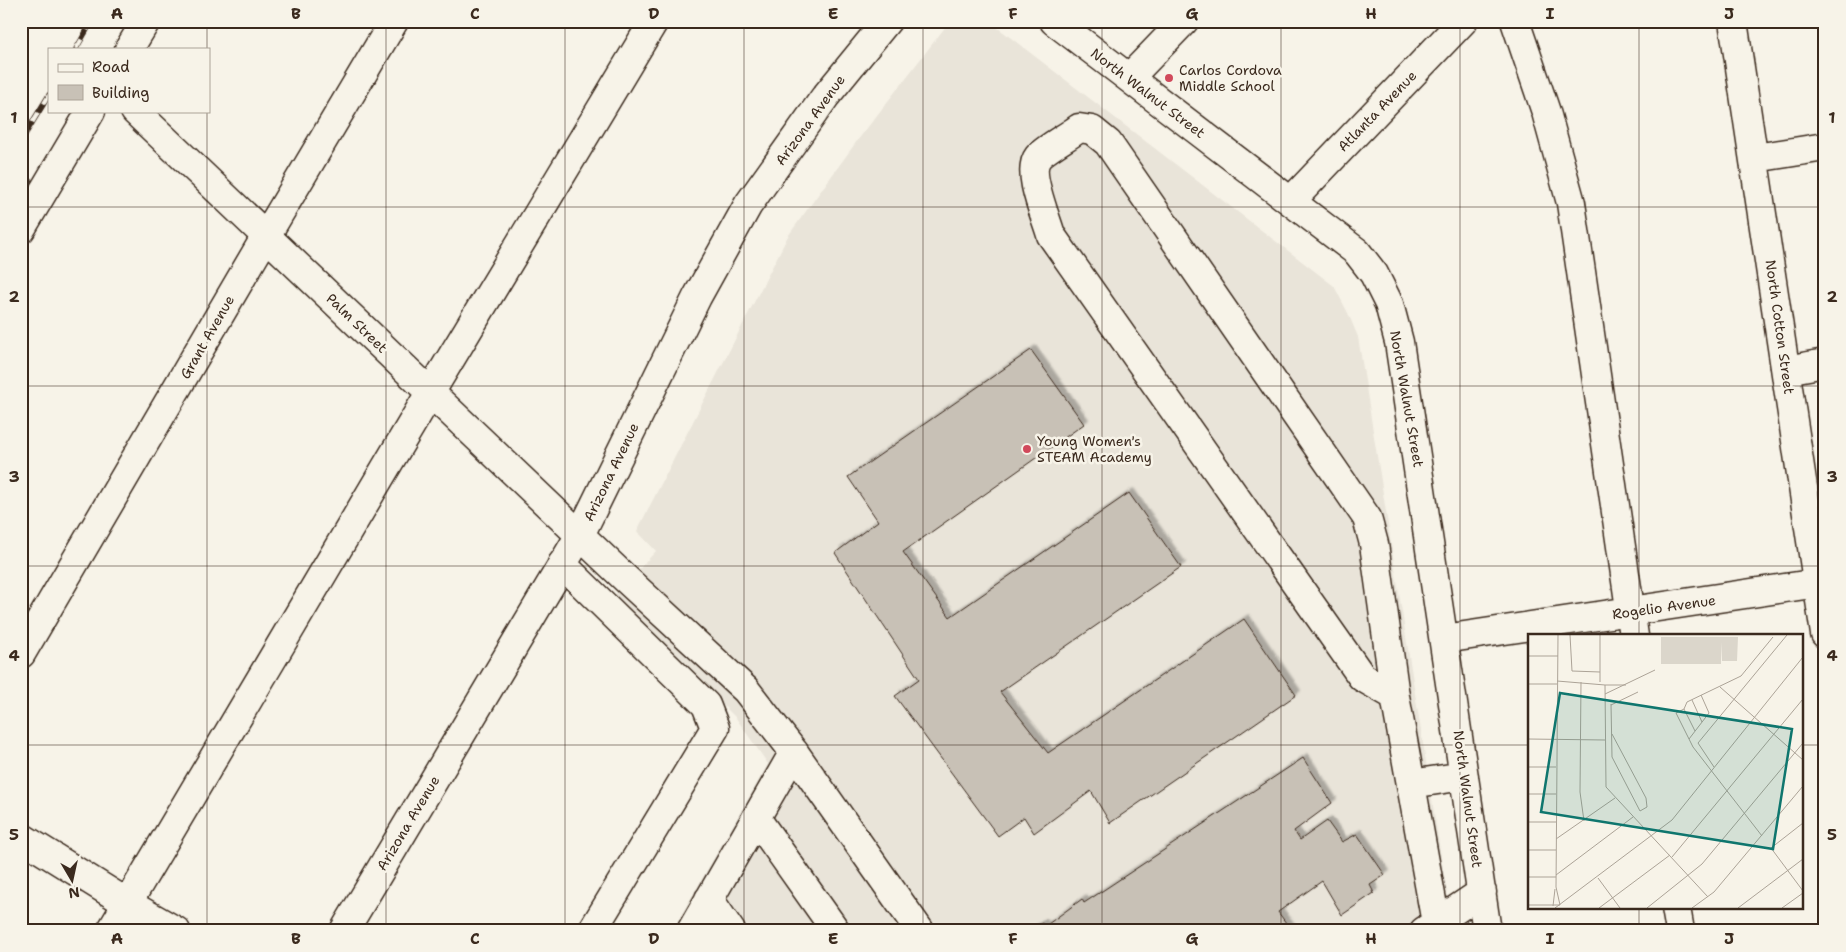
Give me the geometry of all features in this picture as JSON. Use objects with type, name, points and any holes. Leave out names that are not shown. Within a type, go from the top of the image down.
[{"type":"street","points":[[130,48],[146,21]]},
{"type":"street","name":"Grant Avenue","points":[[21,654],[394,21]]},
{"type":"street","points":[[111,931],[430,393],[654,21]]},
{"type":"street","name":"Arizona Avenue","points":[[344,931],[580,535],[697,297],[748,205],[825,97],[887,21]]},
{"type":"street","name":"North Walnut Street","points":[[1054,21],[1357,252],[1374,274],[1388,304],[1399,342],[1488,931]]},
{"type":"street","points":[[1129,78],[1184,21]]},
{"type":"street","name":"Atlanta Avenue","points":[[1291,202],[1464,21]]},
{"type":"street","points":[[1516,21],[1546,112],[1571,203],[1632,624]]},
{"type":"street","name":"North Cotton Street","points":[[1733,21],[1786,370],[1821,583],[1825,634]]},
{"type":"street","points":[[21,229],[91,112]]},
{"type":"street","name":"Palm Street","points":[[136,112],[430,393],[746,690],[794,752],[920,931]]},
{"type":"street","points":[[1395,696],[1362,677],[1051,235],[1034,180],[1033,166],[1038,157],[1079,128],[1092,130],[1108,144],[1367,518],[1374,544],[1395,696],[1411,784],[1430,927],[1482,892]]},
{"type":"street","points":[[1755,158],[1825,147]]},
{"type":"street","points":[[1786,370],[1825,363]]},
{"type":"street","points":[[562,564],[706,705],[715,728],[592,931]]},
{"type":"street","name":"Rogelio Avenue","points":[[1444,639],[1632,624],[1821,583]]},
{"type":"street","points":[[691,931],[794,752]]},
{"type":"street","points":[[1411,784],[1464,776]]},
{"type":"street","points":[[756,818],[836,931]]},
{"type":"street","points":[[21,837],[176,931]]},
{"type":"street","points":[[710,899],[731,931]]},
{"type":"street","points":[[1676,910],[1680,931]]},
{"type":"shaded area","name":"Young Women's STEAM Academy","points":[[950,21],[989,21],[1334,286],[1358,337],[1453,931],[672,931],[768,764],[736,718],[614,596],[656,551],[637,531],[788,236],[857,141]]},
{"type":"building","points":[[1031,350],[1084,424],[903,552],[950,617],[1129,493],[1181,567],[1000,692],[1048,753],[1244,619],[1296,695],[1110,823],[1091,791],[1034,833],[1024,817],[998,836],[895,696],[919,679],[835,553],[878,521],[848,477]]},
{"type":"building","points":[[1303,758],[1332,803],[1294,831],[1300,840],[1327,821],[1342,842],[1357,834],[1385,875],[1370,885],[1374,893],[1342,915],[1322,881],[1278,912],[1292,931],[1030,931],[1042,923],[1044,927],[1082,899],[1084,903]]},
{"type":"railway","points":[[77,48],[92,21]]},
{"type":"railway","points":[[21,141],[48,97]]},
{"type":"place","name":"Carlos Cordova Middle School","points":[[1169,78]]},
{"type":"place","name":"Young Women's STEAM Academy","points":[[1027,449]]}]
